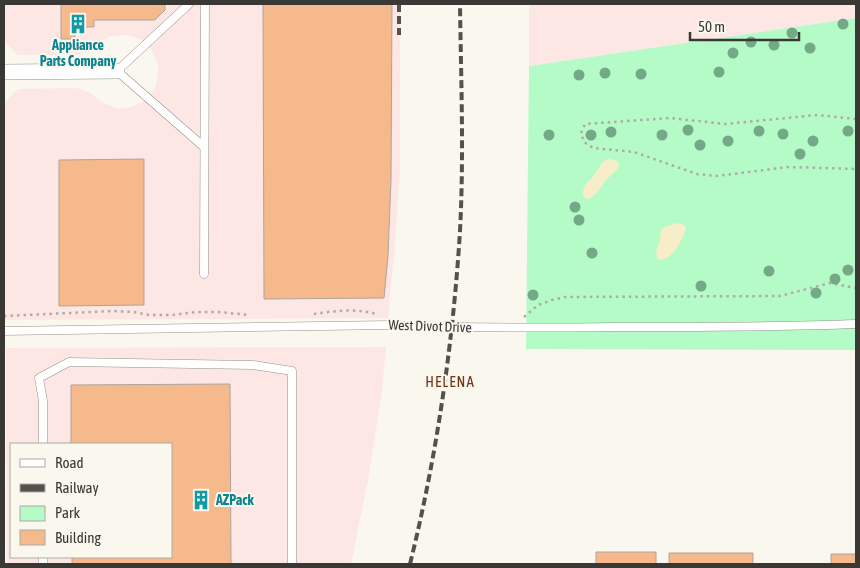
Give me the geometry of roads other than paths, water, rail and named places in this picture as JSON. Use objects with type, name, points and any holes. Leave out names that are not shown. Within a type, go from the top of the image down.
[{"type":"street","points":[[4,72],[117,71]]},
{"type":"lane","points":[[189,4],[117,71],[204,147]]},
{"type":"lane","points":[[204,274],[205,4]]},
{"type":"lane","name":"West Divot Drive","points":[[4,330],[389,325],[451,328],[777,327],[856,324]]},
{"type":"lane","points":[[43,443],[43,401],[39,378],[68,362],[253,365],[292,371],[292,564]]},
{"type":"railway","points":[[399,4],[399,35]]},
{"type":"railway","points":[[410,564],[436,440],[448,357],[457,273],[462,174],[460,4]]},
{"type":"place","name":"Appliance Parts Company","points":[[78,24]]},
{"type":"place","name":"AZPack","points":[[201,500]]},
{"type":"district","name":"HELENA","points":[[450,381]]}]
